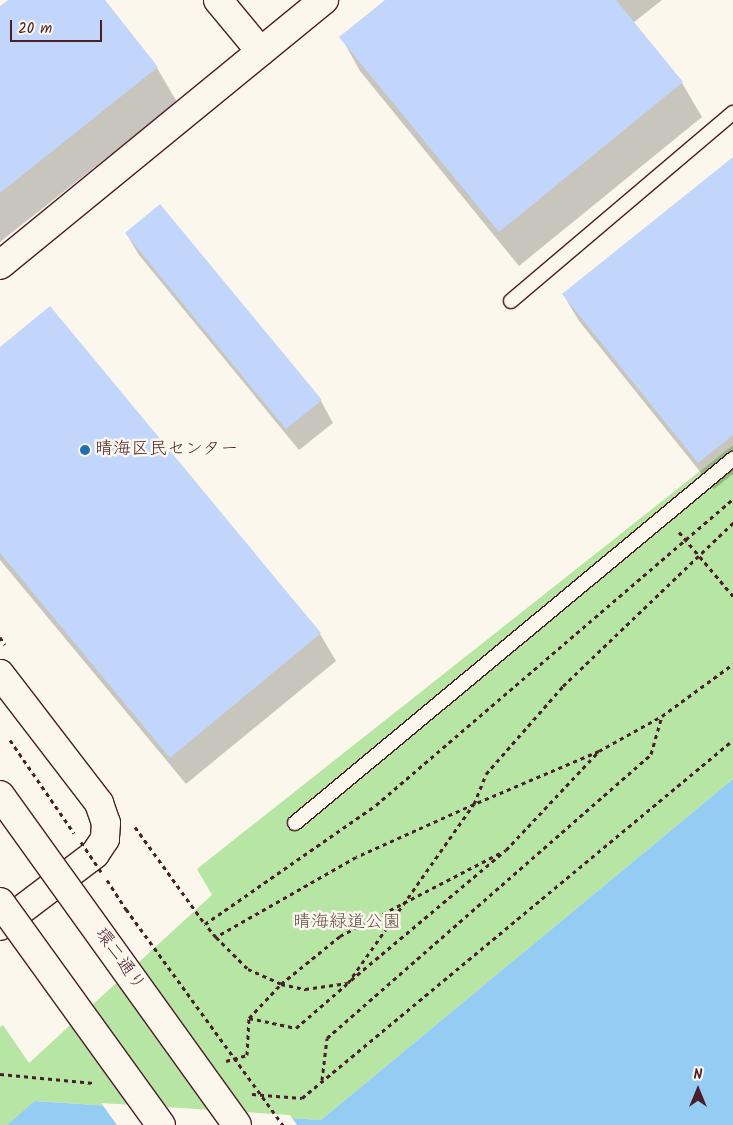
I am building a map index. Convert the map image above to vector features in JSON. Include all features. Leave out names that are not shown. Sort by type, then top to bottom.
[{"type":"main road","points":[[218,0],[261,52]]},
{"type":"main road","points":[[0,265],[324,0]]},
{"type":"main road","points":[[0,674],[99,803],[106,823],[105,839],[95,854],[0,926]]},
{"type":"main road","name":"環二通り","points":[[0,795],[238,1125]]},
{"type":"main road","points":[[0,902],[161,1125]]},
{"type":"lane","points":[[511,301],[733,113]]},
{"type":"lane","points":[[295,823],[733,459]]},
{"type":"path","points":[[733,499],[376,805],[205,924],[248,969],[281,984],[305,989],[348,983],[474,804],[486,774],[563,686],[733,523]]},
{"type":"path","points":[[660,519],[687,537],[733,596]]},
{"type":"path","points":[[216,937],[356,857],[599,751],[662,716],[733,664]]},
{"type":"path","points":[[322,1081],[327,1038],[651,754],[662,716]]},
{"type":"path","points":[[5,733],[282,1125]]},
{"type":"path","points":[[245,1094],[302,1098],[733,740]]},
{"type":"path","points":[[249,1018],[296,1028],[506,850],[599,751]]},
{"type":"path","points":[[281,984],[340,936],[407,898],[506,850]]},
{"type":"green space","name":"晴海緑道公園","points":[[733,445],[733,779],[321,1120],[36,1101],[7,1125],[0,1125],[0,1027],[3,1025],[29,1063],[212,895],[197,869]]},
{"type":"water","points":[[733,779],[733,1125],[7,1125],[35,1101],[321,1120]]},
{"type":"pier","points":[[101,1103],[290,1115],[297,1125],[117,1125]]},
{"type":"building","points":[[8,0],[105,0],[158,67],[0,193],[0,6]]},
{"type":"building","points":[[385,0],[616,0],[683,82],[499,232],[339,37]]},
{"type":"building","points":[[733,157],[733,435],[698,463],[562,294]]},
{"type":"building","points":[[160,204],[322,400],[286,429],[125,233]]},
{"type":"building","name":"晴海区民センター","points":[[50,306],[321,633],[170,758],[0,553],[0,347]]},
{"type":"place","name":"晴海区民センター","points":[[85,450]]}]
